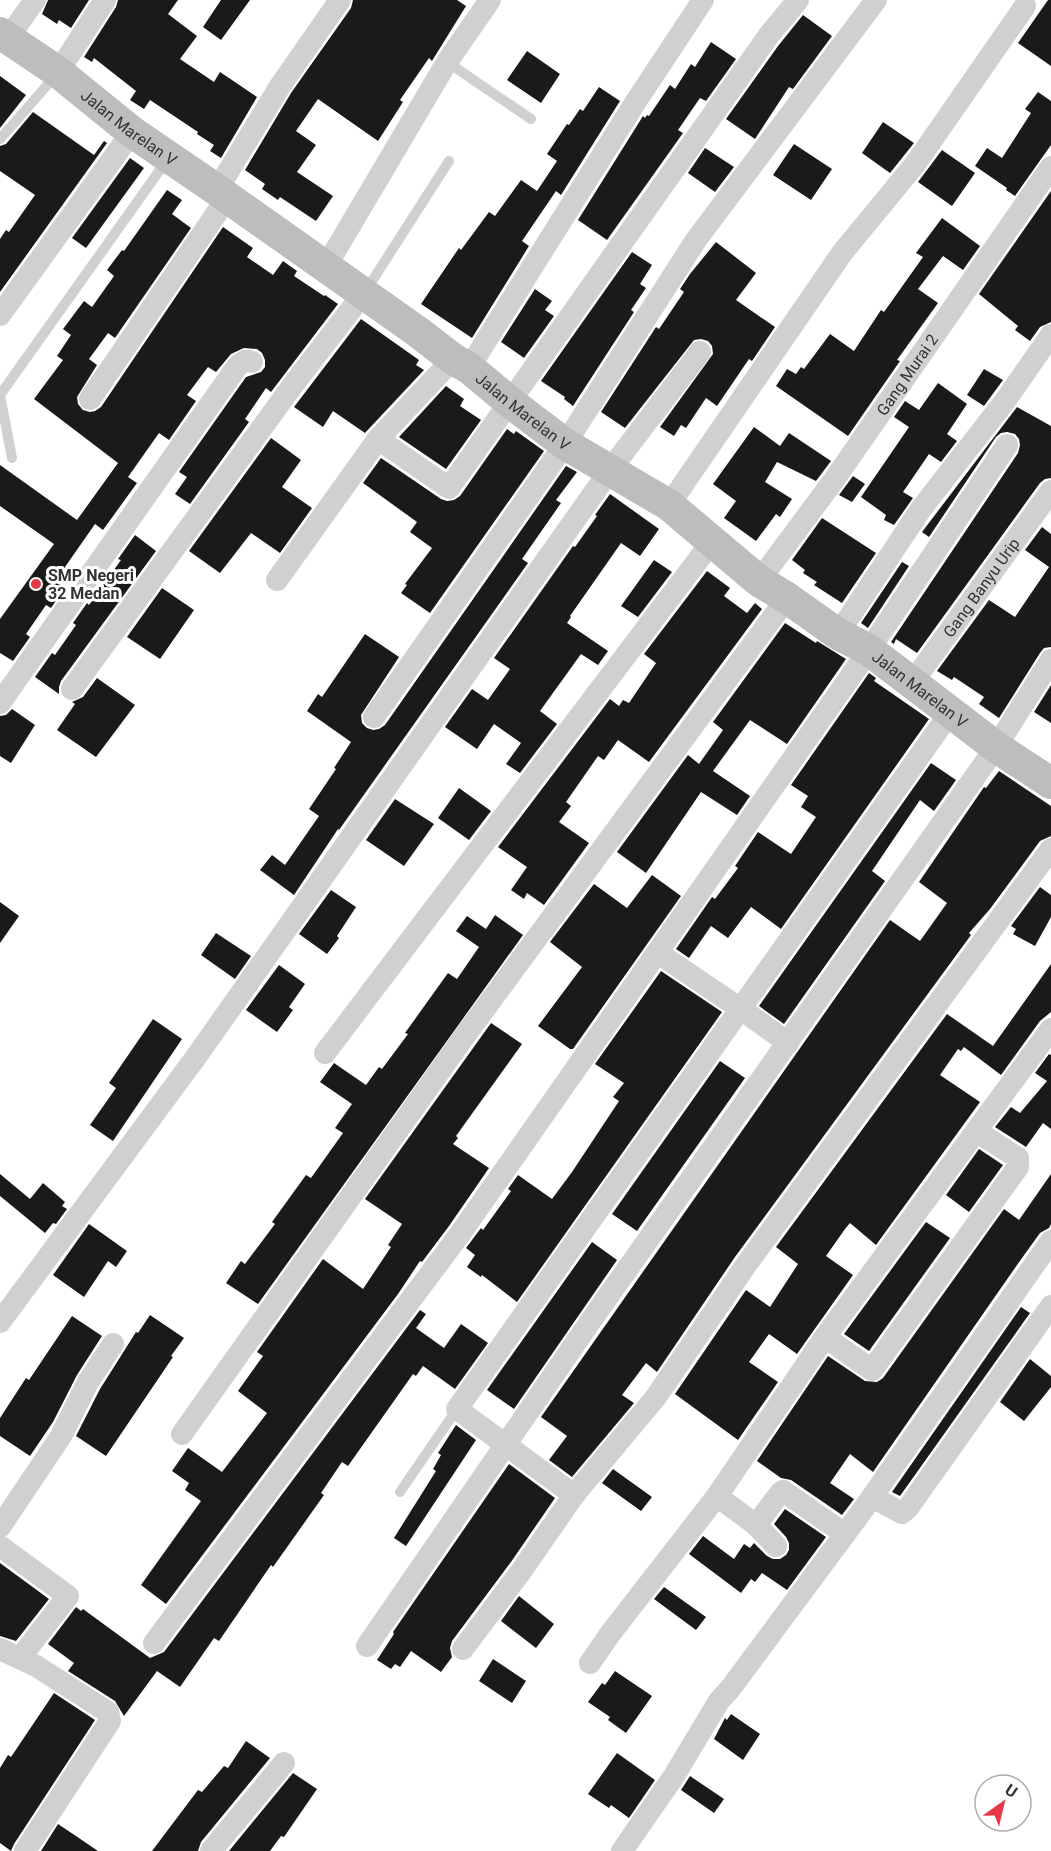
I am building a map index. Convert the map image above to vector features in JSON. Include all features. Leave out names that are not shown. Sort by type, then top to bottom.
[{"type":"street","points":[[4,35],[35,0]]},
{"type":"street","points":[[58,72],[105,0]]},
{"type":"street","points":[[90,399],[222,194],[280,86],[340,0]]},
{"type":"street","points":[[325,268],[447,62],[490,0]]},
{"type":"street","points":[[277,580],[378,439],[461,363],[703,0]]},
{"type":"street","points":[[378,439],[449,488],[770,35],[798,0]]},
{"type":"street","points":[[374,717],[565,444],[696,240],[876,0]]},
{"type":"street","points":[[669,505],[842,253],[915,163],[1025,6]]},
{"type":"street","name":"Jalan Marelan V","points":[[4,35],[58,72],[132,132],[461,363],[565,444],[669,505],[711,543],[759,581],[787,597],[838,634],[869,650],[996,747],[1051,783]]},
{"type":"street","points":[[0,315],[132,132]]},
{"type":"street","name":"Gang Murai 2","points":[[759,581],[840,470],[1051,167]]},
{"type":"street","points":[[72,689],[293,385],[363,294]]},
{"type":"street","points":[[838,634],[921,508],[1005,401],[1051,335]]},
{"type":"street","points":[[0,1322],[196,1057],[610,470],[700,352]]},
{"type":"street","points":[[0,703],[236,368],[242,362],[252,362]]},
{"type":"street","points":[[154,1643],[460,1234],[869,650],[1007,445]]},
{"type":"street","name":"Gang Banyu Urip","points":[[912,683],[1051,491]]},
{"type":"street","points":[[325,1053],[711,543]]},
{"type":"street","points":[[182,1434],[464,1037],[787,597]]},
{"type":"street","points":[[367,1646],[590,1322],[996,747],[1051,660]]},
{"type":"street","points":[[574,1495],[457,1410],[950,713]]},
{"type":"street","points":[[463,1649],[574,1495],[656,1397],[746,1264],[1051,849]]},
{"type":"street","points":[[658,952],[788,1043]]},
{"type":"street","points":[[590,1663],[717,1496],[825,1337],[1051,1029]]},
{"type":"street","points":[[825,1337],[872,1370],[1018,1167],[1018,1158],[976,1131]]},
{"type":"street","points":[[622,1851],[674,1776],[719,1701],[872,1497],[1051,1241]]},
{"type":"street","points":[[872,1497],[902,1513],[908,1508],[1051,1306]]},
{"type":"street","points":[[0,1527],[61,1436],[88,1382],[113,1344]]},
{"type":"street","points":[[756,1525],[783,1491],[845,1534]]},
{"type":"street","points":[[717,1496],[756,1525],[776,1546]]},
{"type":"street","points":[[0,1546],[68,1596],[10,1654],[36,1666],[108,1712],[111,1718],[25,1851]]},
{"type":"street","points":[[211,1851],[284,1762]]},
{"type":"lane","points":[[447,62],[531,119]]},
{"type":"lane","points":[[0,140],[58,72]]},
{"type":"lane","points":[[12,458],[0,395],[168,157]]},
{"type":"lane","points":[[363,294],[449,162]]},
{"type":"lane","points":[[400,1492],[457,1410]]},
{"type":"building","points":[[48,0],[89,0],[71,28],[59,20],[57,24],[42,14]]},
{"type":"building","points":[[118,0],[178,0],[168,14],[197,36],[180,59],[214,82],[220,72],[257,97],[221,158],[210,151],[214,145],[150,100],[144,109],[130,100],[136,91],[94,58],[92,62],[84,57],[116,7]]},
{"type":"building","points":[[221,0],[250,0],[221,40],[203,27]]},
{"type":"building","points":[[353,0],[457,0],[466,6],[432,61],[429,58],[400,100],[403,102],[378,141],[318,99],[296,131],[316,145],[297,172],[333,196],[316,221],[280,197],[278,200],[262,189],[265,184],[245,170],[291,93],[351,8]]},
{"type":"building","points":[[1048,0],[1051,0],[1051,66],[1018,43]]},
{"type":"building","points":[[803,15],[832,36],[793,89],[789,87],[755,139],[726,119]]},
{"type":"building","points":[[711,42],[736,59],[706,101],[700,98],[678,130],[683,133],[607,240],[578,220],[643,116],[645,118],[649,116],[670,85],[675,89],[691,64],[695,67]]},
{"type":"building","points":[[527,51],[560,74],[541,103],[507,80]]},
{"type":"building","points":[[0,76],[26,95],[0,128]]},
{"type":"building","points":[[599,87],[620,101],[561,195],[556,191],[522,241],[529,246],[472,338],[421,304],[459,248],[461,250],[489,212],[495,216],[521,180],[537,191],[557,161],[547,154],[567,124],[569,125],[580,109],[583,111]]},
{"type":"building","points":[[1038,92],[1051,101],[1051,145],[1015,196],[975,166],[987,148],[1002,158],[1031,113],[1025,109]]},
{"type":"building","points":[[33,112],[94,155],[104,141],[107,143],[0,292],[0,239],[6,230],[9,232],[35,195],[0,171],[0,146],[6,144]]},
{"type":"building","points":[[883,122],[914,143],[890,173],[862,153]]},
{"type":"building","points":[[794,144],[832,169],[811,200],[773,175]]},
{"type":"building","points":[[705,148],[734,167],[715,192],[688,173]]},
{"type":"building","points":[[942,150],[975,173],[952,206],[918,182]]},
{"type":"building","points":[[130,158],[144,168],[86,248],[72,238]]},
{"type":"building","points":[[167,190],[182,200],[172,214],[191,228],[115,338],[108,333],[89,359],[97,365],[77,397],[78,404],[83,410],[90,412],[101,407],[223,227],[253,248],[247,257],[273,275],[283,261],[297,271],[294,276],[338,304],[271,392],[266,388],[245,419],[249,422],[190,504],[175,494],[187,477],[179,472],[246,377],[261,372],[265,367],[265,360],[257,349],[244,348],[231,354],[216,372],[208,367],[187,395],[196,401],[169,440],[159,433],[128,477],[137,483],[103,530],[95,524],[65,567],[71,571],[61,585],[65,588],[51,608],[46,605],[26,634],[30,637],[13,661],[0,653],[0,619],[54,544],[0,506],[0,465],[77,520],[118,463],[34,399],[63,360],[57,356],[71,335],[63,329],[84,301],[92,307],[114,276],[107,270],[122,250],[124,251]]},
{"type":"building","points":[[1051,191],[1051,322],[1040,327],[1030,341],[1015,330],[1018,326],[979,294]]},
{"type":"building","points":[[942,218],[980,246],[963,270],[943,256],[918,289],[938,303],[897,360],[900,361],[848,436],[776,386],[787,369],[796,374],[801,367],[804,369],[830,334],[854,351],[881,310],[884,312],[923,257],[916,253]]},
{"type":"building","points":[[716,242],[756,273],[736,300],[775,327],[752,361],[749,359],[717,406],[706,398],[686,428],[681,425],[674,436],[660,427],[713,354],[712,346],[708,341],[694,340],[625,428],[601,412],[656,327],[659,329],[684,292],[680,289],[690,274]]},
{"type":"building","points":[[632,252],[652,265],[640,284],[646,288],[631,310],[634,312],[573,406],[564,399],[565,397],[541,381]]},
{"type":"building","points":[[535,289],[552,301],[545,310],[554,316],[524,358],[501,342]]},
{"type":"building","points":[[361,319],[419,360],[416,365],[424,370],[365,433],[333,411],[323,427],[294,407]]},
{"type":"building","points":[[984,369],[1003,380],[984,406],[967,395]]},
{"type":"building","points":[[938,383],[967,404],[947,434],[957,441],[941,462],[929,454],[903,492],[913,498],[894,525],[884,520],[886,515],[861,497],[909,427],[894,417],[905,401],[919,410]]},
{"type":"building","points":[[446,386],[464,399],[460,406],[481,420],[446,469],[399,437]]},
{"type":"building","points":[[1017,407],[1051,426],[1051,478],[1040,483],[917,653],[896,639],[894,644],[891,642],[1018,453],[1020,445],[1015,434],[1007,432],[996,437],[929,537],[922,532]]},
{"type":"building","points":[[754,427],[780,446],[789,433],[831,461],[816,481],[777,462],[765,482],[792,499],[780,517],[776,514],[756,541],[724,518],[736,501],[713,484]]},
{"type":"building","points":[[507,429],[514,434],[516,431],[544,451],[430,613],[401,593],[407,585],[405,584],[432,548],[410,532],[417,522],[363,483],[381,458],[441,499],[454,500],[460,496]]},
{"type":"building","points":[[271,438],[301,460],[282,487],[312,508],[280,553],[251,533],[220,573],[189,551]]},
{"type":"building","points":[[566,466],[577,472],[556,500],[561,503],[522,559],[528,563],[338,829],[294,895],[260,870],[272,855],[285,865],[319,816],[309,809],[351,742],[307,711],[318,694],[322,697],[365,634],[399,657],[361,715],[362,723],[367,728],[379,729],[385,725]]},
{"type":"building","points":[[853,476],[865,484],[852,502],[839,495]]},
{"type":"building","points":[[610,494],[659,529],[640,556],[621,543],[570,616],[567,623],[608,651],[598,665],[581,654],[540,711],[557,724],[520,773],[506,764],[521,743],[494,724],[477,749],[445,727],[472,689],[488,700],[510,669],[494,658],[573,546],[575,547],[597,516],[595,515]]},
{"type":"building","points":[[822,518],[876,553],[842,603],[814,585],[817,582],[803,573],[805,570],[792,560]]},
{"type":"building","points":[[1042,527],[1051,534],[1051,647],[1044,648],[1040,653],[999,718],[979,704],[984,697],[954,677],[952,680],[937,671],[989,600],[1015,617],[1049,567],[1025,550]]},
{"type":"building","points":[[135,535],[156,551],[61,681],[59,694],[35,677],[52,653],[55,655],[76,625],[73,623],[87,603],[89,605],[121,560],[118,559]]},
{"type":"building","points":[[654,560],[672,572],[638,617],[621,606]]},
{"type":"building","points":[[902,562],[909,566],[868,628],[861,623]]},
{"type":"building","points":[[707,571],[730,588],[724,596],[747,613],[755,603],[762,609],[649,762],[618,740],[604,760],[598,756],[566,802],[571,806],[559,822],[589,843],[544,905],[527,893],[524,899],[511,890],[527,867],[498,847],[610,699],[619,706],[623,700],[629,703],[656,663],[644,654]]},
{"type":"building","points":[[162,588],[194,610],[160,659],[127,637]]},
{"type":"building","points":[[785,623],[846,659],[787,744],[750,720],[713,771],[750,796],[737,815],[701,792],[646,873],[617,852],[688,755],[699,764],[723,730],[713,722]]},
{"type":"building","points":[[869,673],[876,678],[874,681],[929,719],[781,929],[751,907],[728,938],[711,926],[689,958],[676,949],[712,897],[715,899],[738,868],[735,866],[758,832],[791,854],[816,817],[801,807],[808,796],[791,785]]},
{"type":"building","points":[[97,678],[135,705],[96,757],[57,730],[75,704],[72,702],[83,697]]},
{"type":"building","points":[[1051,685],[1051,723],[1034,712]]},
{"type":"building","points":[[12,709],[35,725],[11,763],[0,756],[0,716],[6,715]]},
{"type":"building","points":[[931,763],[956,780],[934,811],[920,800],[872,871],[885,881],[784,1024],[759,1006]]},
{"type":"building","points":[[999,771],[1051,806],[1051,836],[1040,841],[990,909],[969,933],[971,935],[735,1257],[657,1372],[646,1363],[622,1395],[634,1403],[572,1477],[549,1460],[567,1436],[541,1417],[890,920],[920,941],[947,903],[919,882],[984,787],[986,788]]},
{"type":"building","points":[[459,788],[491,811],[469,840],[438,818]]},
{"type":"building","points":[[395,799],[434,824],[404,866],[366,840]]},
{"type":"building","points":[[652,875],[681,896],[573,1049],[570,1049],[538,1026],[582,967],[550,942],[594,884],[627,908]]},
{"type":"building","points":[[1040,887],[1051,895],[1051,917],[1035,946],[1013,934],[1016,929],[1011,926]]},
{"type":"building","points":[[331,890],[356,907],[337,936],[339,938],[327,954],[299,934]]},
{"type":"building","points":[[0,902],[19,916],[0,943]]},
{"type":"building","points":[[495,915],[523,935],[258,1304],[226,1283],[241,1261],[245,1264],[275,1224],[272,1222],[306,1175],[311,1178],[343,1133],[335,1128],[352,1104],[320,1082],[334,1063],[366,1085],[379,1067],[382,1069],[408,1034],[405,1033],[448,973],[457,979],[479,947],[456,931],[467,916],[486,929]]},
{"type":"building","points":[[216,933],[251,956],[235,979],[201,955]]},
{"type":"building","points":[[1051,964],[1051,1012],[1040,1021],[1001,1075],[964,1047],[961,1051],[958,1049],[940,1075],[980,1102],[876,1245],[850,1223],[845,1229],[826,1256],[853,1275],[797,1354],[769,1334],[749,1362],[778,1382],[738,1440],[675,1394],[746,1290],[770,1307],[798,1264],[776,1247],[947,1014],[993,1046]]},
{"type":"building","points":[[279,965],[305,984],[289,1007],[293,1010],[277,1032],[246,1010]]},
{"type":"building","points":[[661,971],[722,1012],[517,1302],[482,1275],[481,1277],[467,1267],[475,1255],[466,1248],[481,1228],[483,1230],[511,1191],[508,1189],[518,1175],[552,1199],[572,1172],[619,1101],[613,1097],[624,1083],[595,1064]]},
{"type":"building","points":[[153,1019],[182,1039],[113,1141],[90,1125],[116,1088],[109,1083]]},
{"type":"building","points":[[491,1023],[522,1044],[456,1136],[458,1138],[453,1144],[489,1168],[449,1226],[422,1262],[420,1261],[398,1294],[166,1604],[141,1585],[201,1501],[185,1490],[189,1483],[172,1471],[188,1448],[222,1472],[267,1413],[238,1391],[263,1356],[257,1352],[323,1259],[363,1289],[391,1247],[388,1245],[402,1224],[365,1199]]},
{"type":"building","points":[[1049,1054],[1051,1055],[1051,1129],[1043,1123],[1026,1147],[995,1127],[1011,1107],[1020,1113],[1047,1081],[1035,1073]]},
{"type":"building","points":[[720,1061],[745,1078],[637,1231],[612,1214]]},
{"type":"building","points":[[979,1149],[1003,1165],[969,1212],[946,1195]]},
{"type":"building","points":[[0,1174],[30,1199],[43,1183],[65,1202],[62,1206],[67,1209],[56,1224],[53,1223],[45,1233],[0,1196]]},
{"type":"building","points":[[1051,1174],[1051,1224],[1049,1228],[1040,1233],[873,1472],[850,1454],[830,1483],[854,1499],[842,1515],[791,1480],[781,1478],[757,1461],[828,1356],[865,1381],[877,1382],[883,1378],[1004,1209],[1019,1220]]},
{"type":"building","points":[[926,1222],[950,1238],[869,1351],[844,1334]]},
{"type":"building","points":[[89,1224],[127,1251],[116,1267],[108,1261],[84,1297],[53,1275]]},
{"type":"building","points":[[592,1242],[617,1260],[514,1409],[487,1390]]},
{"type":"building","points":[[1021,1307],[1030,1313],[900,1496],[892,1492]]},
{"type":"building","points":[[420,1310],[426,1314],[416,1328],[444,1348],[461,1324],[488,1343],[455,1389],[423,1366],[416,1376],[413,1374],[348,1466],[342,1462],[321,1493],[324,1495],[273,1567],[271,1565],[219,1641],[214,1638],[180,1687],[157,1671],[124,1716],[115,1701],[68,1671],[74,1663],[48,1644],[76,1607],[81,1611],[83,1609],[150,1658],[164,1652]]},
{"type":"building","points":[[150,1315],[184,1338],[106,1456],[76,1436],[100,1389],[136,1332],[138,1333]]},
{"type":"building","points":[[72,1316],[102,1336],[77,1375],[53,1422],[30,1456],[0,1436],[0,1418],[26,1378],[29,1380]]},
{"type":"building","points":[[1030,1359],[1051,1376],[1051,1387],[1024,1421],[1000,1402]]},
{"type":"building","points":[[456,1425],[476,1440],[406,1546],[394,1538],[436,1471],[433,1469],[441,1455],[438,1453]]},
{"type":"building","points":[[509,1464],[555,1498],[452,1641],[450,1648],[452,1657],[441,1672],[411,1651],[400,1667],[395,1664],[391,1669],[377,1660],[394,1634],[393,1632]]},
{"type":"building","points":[[613,1469],[652,1497],[641,1511],[602,1483]]},
{"type":"building","points":[[785,1509],[826,1537],[787,1590],[762,1573],[755,1582],[751,1579],[741,1593],[689,1554],[703,1536],[734,1559],[744,1544],[750,1548],[754,1543],[767,1556],[780,1559],[789,1550],[789,1543],[774,1524]]},
{"type":"building","points":[[0,1563],[49,1599],[16,1641],[0,1636]]},
{"type":"building","points":[[664,1587],[706,1617],[696,1630],[654,1599]]},
{"type":"building","points":[[519,1596],[554,1624],[536,1648],[501,1621]]},
{"type":"building","points":[[493,1659],[526,1681],[512,1703],[479,1681]]},
{"type":"building","points":[[615,1671],[652,1696],[626,1733],[608,1720],[610,1717],[588,1702],[602,1683],[605,1685]]},
{"type":"building","points":[[54,1693],[95,1720],[11,1851],[0,1843],[0,1768],[8,1755],[11,1757]]},
{"type":"building","points":[[731,1714],[760,1734],[743,1760],[714,1739],[725,1718],[727,1720]]},
{"type":"building","points":[[246,1741],[270,1758],[201,1842],[198,1851],[152,1851],[198,1790],[202,1792],[224,1766],[228,1768]]},
{"type":"building","points":[[617,1753],[655,1780],[629,1818],[611,1805],[609,1808],[588,1794]]},
{"type":"building","points":[[293,1773],[317,1789],[284,1837],[281,1836],[270,1851],[229,1851]]},
{"type":"building","points":[[690,1776],[724,1799],[714,1813],[681,1790]]},
{"type":"building","points":[[58,1824],[73,1834],[98,1851],[41,1851]]},
{"type":"place","name":"SMP Negeri 32 Medan","points":[[36,584]]}]
